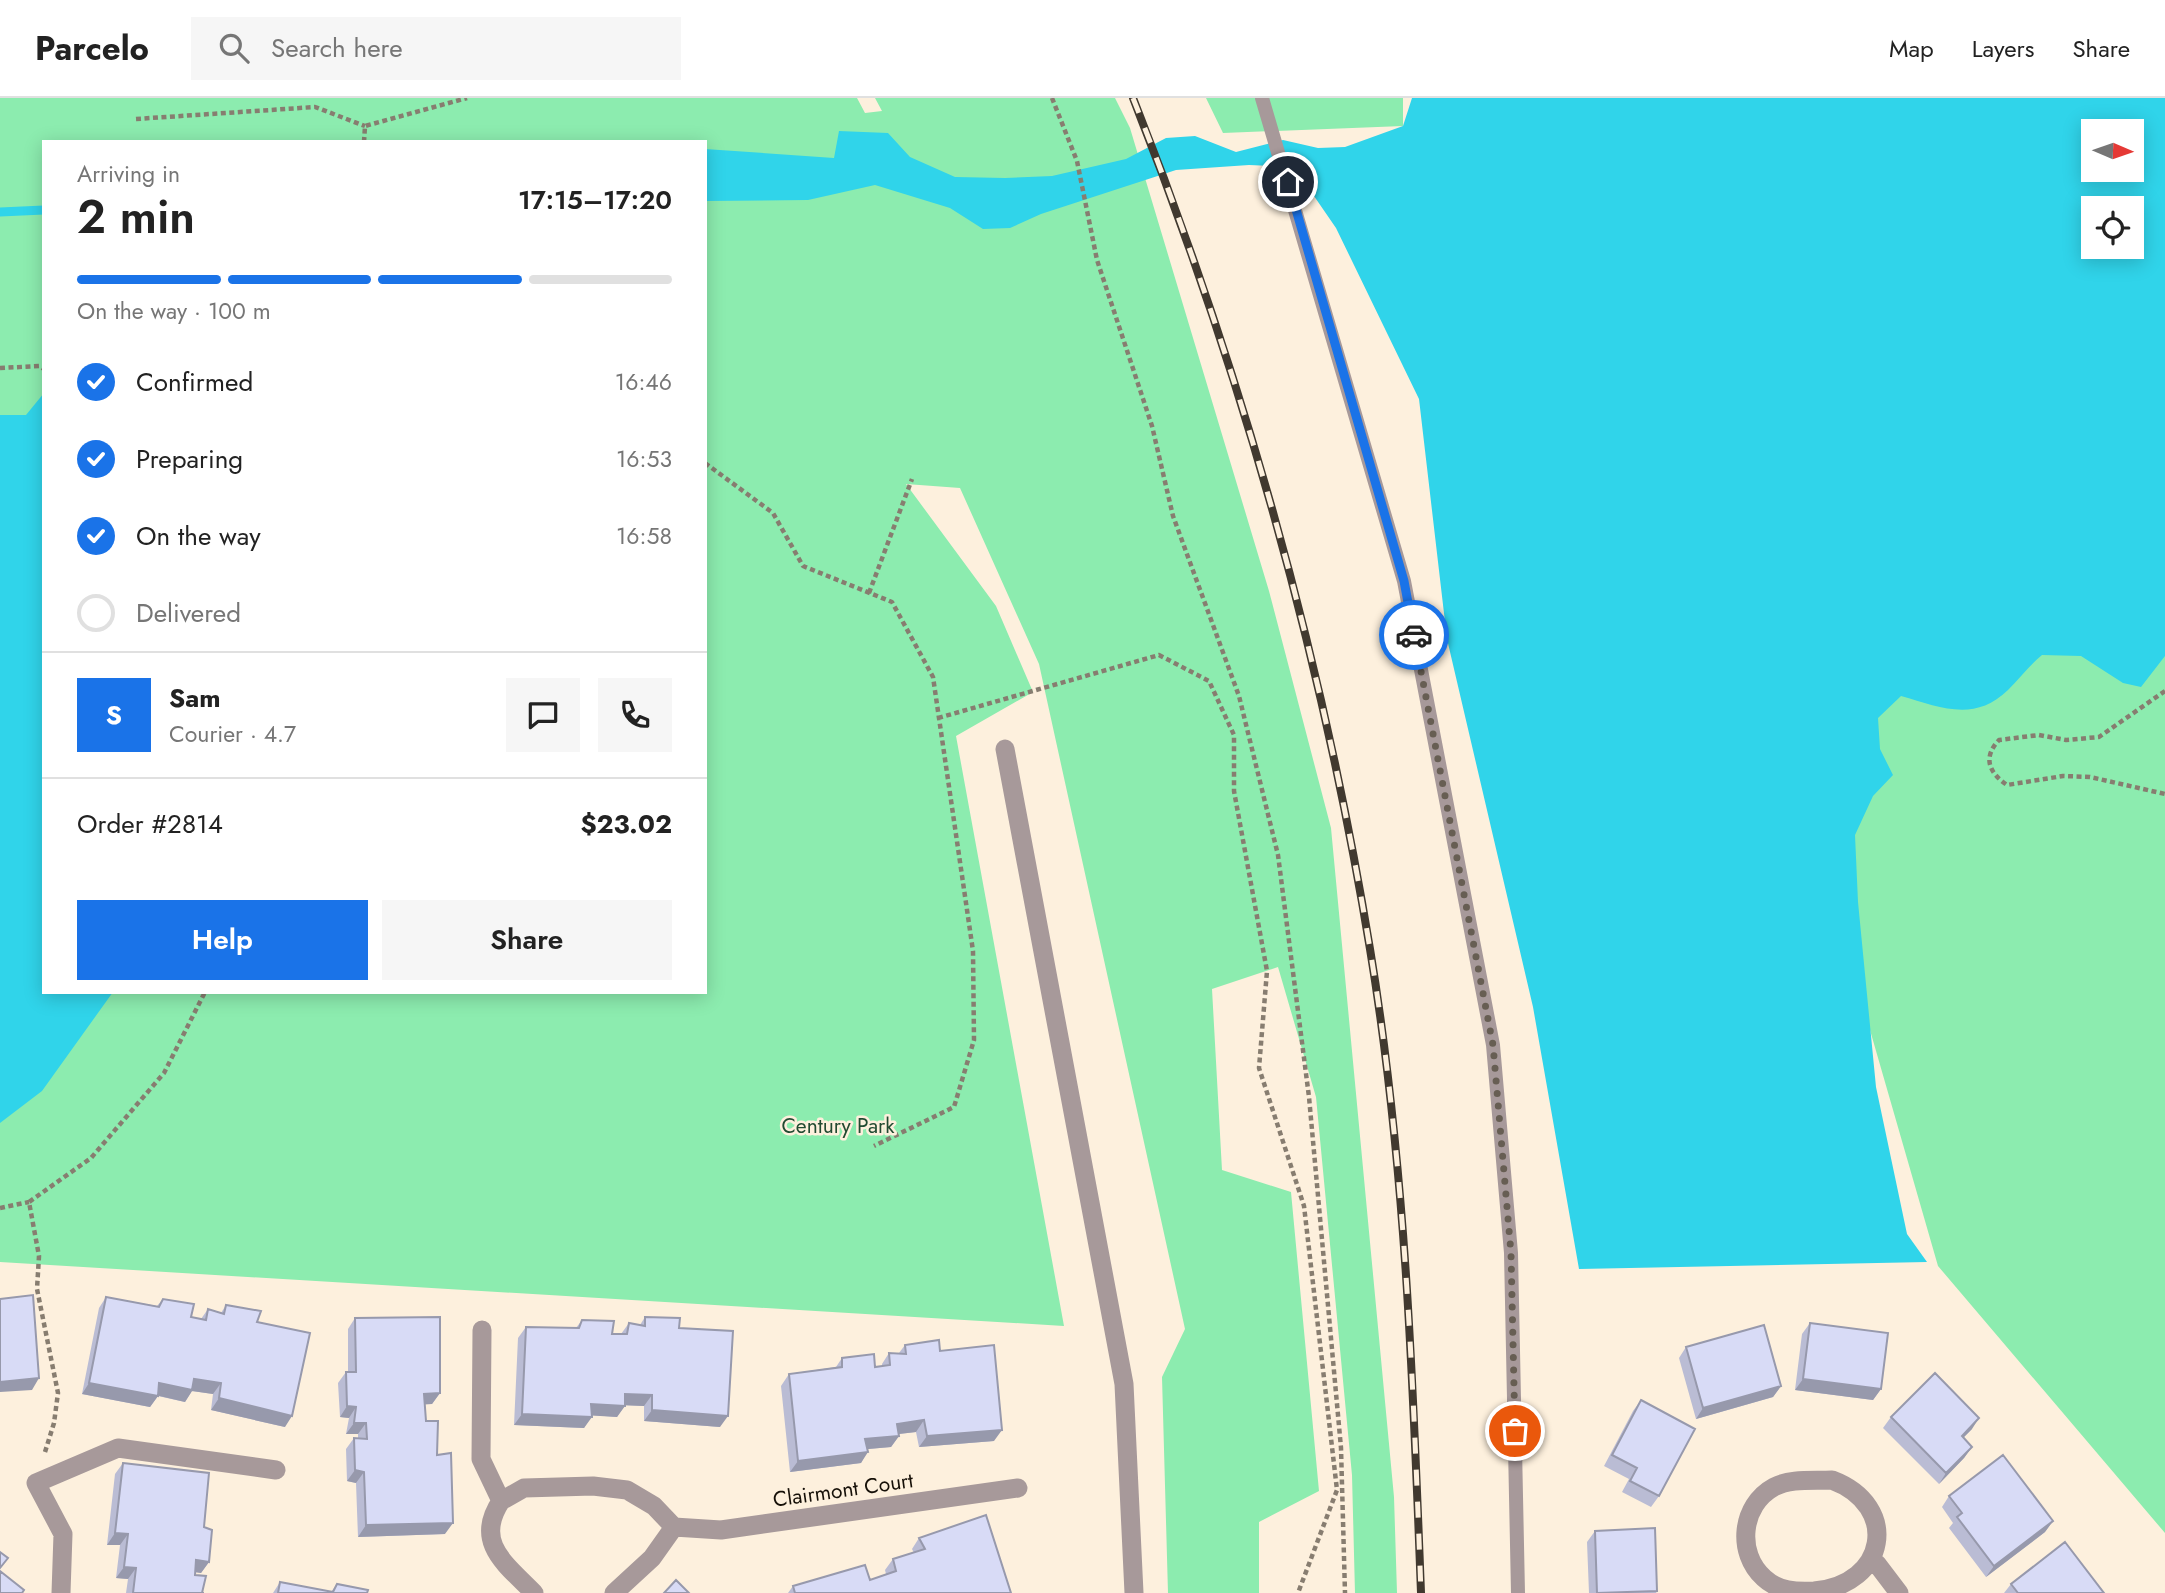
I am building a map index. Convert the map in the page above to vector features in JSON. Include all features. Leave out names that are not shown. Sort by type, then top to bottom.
[{"type":"street","points":[[1005,749],[1124,1384],[1134,1593]]},
{"type":"street","points":[[482,1330],[481,1459],[501,1501]]},
{"type":"street","points":[[61,1593],[63,1534],[36,1483],[118,1448],[275,1470]]},
{"type":"street","points":[[1832,1480],[1849,1487],[1863,1499],[1873,1515],[1877,1533],[1870,1561],[1852,1581],[1836,1589],[1797,1592],[1779,1588],[1758,1571],[1746,1548],[1745,1530],[1751,1513],[1768,1492],[1793,1481],[1832,1480]]},
{"type":"street","points":[[534,1593],[495,1551],[490,1532],[494,1511],[501,1501],[524,1488],[593,1486],[627,1490],[654,1506],[674,1527],[652,1558],[614,1593]]},
{"type":"street","name":"Clairmont Court","points":[[674,1527],[721,1530],[1018,1488]]},
{"type":"street","points":[[1870,1561],[1877,1564],[1899,1593]]},
{"type":"lane","points":[[1264,104],[1404,581],[1493,1045],[1511,1253],[1518,1593]]},
{"type":"path","points":[[136,119],[315,107],[365,126],[467,98]]},
{"type":"path","points":[[1052,98],[1077,161],[1091,219],[1097,260],[1152,426],[1173,516],[1239,696],[1278,855],[1309,1097],[1340,1435],[1345,1593]]},
{"type":"path","points":[[365,126],[365,140]]},
{"type":"path","points":[[0,368],[42,368]]},
{"type":"path","points":[[707,464],[773,513],[803,566],[892,602],[933,677],[973,951],[974,1040],[954,1107],[874,1146]]},
{"type":"path","points":[[869,593],[912,479]]},
{"type":"path","points":[[938,719],[1159,655],[1209,681],[1234,735],[1234,791],[1267,971],[1259,1068],[1304,1206],[1338,1490],[1298,1593]]},
{"type":"path","points":[[2165,691],[2099,737],[2066,740],[2030,735],[1999,740],[1990,749],[1988,762],[1994,776],[2007,785],[2063,776],[2090,777],[2165,794]]},
{"type":"path","points":[[0,1208],[29,1202],[91,1158],[164,1073],[204,994]]},
{"type":"path","points":[[29,1202],[39,1256],[37,1289],[58,1393],[54,1423],[36,1483]]},
{"type":"green space","name":"Century Park","points":[[0,98],[857,98],[865,113],[882,111],[875,98],[1115,98],[1130,128],[1269,591],[1331,828],[1394,1497],[1397,1593],[1355,1593],[1352,1475],[1316,1097],[1278,967],[1212,989],[1222,1170],[1291,1192],[1319,1491],[1259,1522],[1259,1593],[1168,1593],[1162,1377],[1185,1329],[1039,664],[960,488],[906,484],[996,606],[1033,692],[956,736],[1064,1326],[0,1262]]},
{"type":"green space","points":[[1206,98],[1403,98],[1403,126],[1223,133]]},
{"type":"green space","points":[[2165,613],[2165,1533],[1938,1266],[1855,978],[1850,698],[2018,648]]},
{"type":"water","points":[[1412,98],[2165,98],[2165,656],[2141,687],[2123,683],[2081,656],[2042,655],[2008,690],[1982,706],[1956,710],[1901,696],[1878,718],[1880,749],[1893,775],[1873,796],[1855,835],[1858,902],[1876,1087],[1907,1234],[1927,1262],[1579,1269],[1533,1007],[1447,639],[1419,399],[1336,228],[1294,167],[1249,165],[1176,170],[1041,214],[1010,228],[983,229],[950,208],[875,185],[808,200],[707,201],[707,149],[834,158],[839,131],[888,133],[910,157],[955,177],[1052,176],[1126,159],[1166,138],[1195,136],[1236,152],[1283,140],[1318,148],[1345,147],[1403,126]]},
{"type":"water","points":[[42,395],[42,994],[112,994],[42,1091],[0,1123],[0,415],[26,415]]},
{"type":"building","points":[[33,1295],[39,1378],[0,1382],[0,1299]]},
{"type":"building","points":[[106,1297],[159,1307],[163,1299],[194,1304],[191,1317],[206,1320],[208,1309],[224,1314],[226,1305],[261,1311],[257,1322],[310,1333],[292,1416],[219,1398],[221,1383],[194,1379],[192,1390],[159,1383],[158,1396],[89,1383]]},
{"type":"building","points":[[440,1317],[440,1393],[424,1394],[426,1421],[438,1421],[437,1455],[451,1453],[453,1523],[366,1525],[364,1472],[355,1470],[354,1438],[367,1439],[366,1423],[354,1423],[356,1407],[347,1406],[346,1372],[356,1372],[355,1318]]},
{"type":"building","points":[[645,1317],[680,1318],[679,1328],[733,1331],[728,1416],[652,1410],[652,1395],[625,1394],[625,1406],[591,1404],[592,1417],[522,1414],[526,1327],[579,1328],[582,1320],[614,1321],[612,1334],[627,1334],[629,1323],[645,1326]]},
{"type":"building","points":[[1810,1323],[1888,1333],[1881,1389],[1803,1379]]},
{"type":"building","points":[[1764,1325],[1781,1386],[1703,1408],[1686,1347]]},
{"type":"building","points":[[939,1340],[940,1351],[994,1345],[1002,1430],[927,1436],[924,1420],[897,1424],[899,1436],[865,1439],[868,1452],[798,1461],[789,1374],[842,1367],[842,1358],[874,1354],[875,1367],[890,1365],[889,1353],[906,1354],[905,1345]]},
{"type":"building","points":[[1935,1373],[1979,1418],[1962,1436],[1972,1447],[1946,1473],[1891,1417]]},
{"type":"building","points":[[1641,1400],[1695,1429],[1659,1496],[1630,1481],[1637,1468],[1612,1455]]},
{"type":"building","points":[[2003,1455],[2053,1521],[1994,1566],[1957,1517],[1962,1513],[1949,1496]]},
{"type":"building","points":[[123,1463],[209,1473],[204,1527],[212,1530],[209,1562],[196,1560],[195,1575],[206,1576],[202,1593],[133,1593],[136,1568],[124,1567],[128,1534],[115,1533]]},
{"type":"building","points":[[986,1515],[1011,1593],[795,1593],[793,1586],[865,1565],[870,1580],[896,1571],[893,1559],[925,1549],[919,1538]]},
{"type":"building","points":[[1655,1528],[1657,1591],[1597,1593],[1595,1531]]},
{"type":"building","points":[[2065,1542],[2104,1593],[2018,1593],[2011,1584]]},
{"type":"building","points":[[0,1552],[8,1558],[0,1568]]},
{"type":"building","points":[[0,1571],[24,1590],[22,1593],[0,1593]]},
{"type":"building","points":[[676,1580],[689,1593],[664,1593]]},
{"type":"building","points":[[280,1582],[333,1592],[337,1584],[368,1590],[367,1593],[278,1593]]},
{"type":"waterway","points":[[0,212],[42,210]]},
{"type":"railway","points":[[1133,98],[1173,202],[1243,411],[1303,624],[1351,840],[1370,949],[1392,1109],[1411,1351],[1421,1593]]},
{"type":"way so far","points":[[1414,635],[1493,1045],[1511,1253],[1515,1431]]},
{"type":"route","points":[[1288,182],[1404,581],[1414,635]]}]
